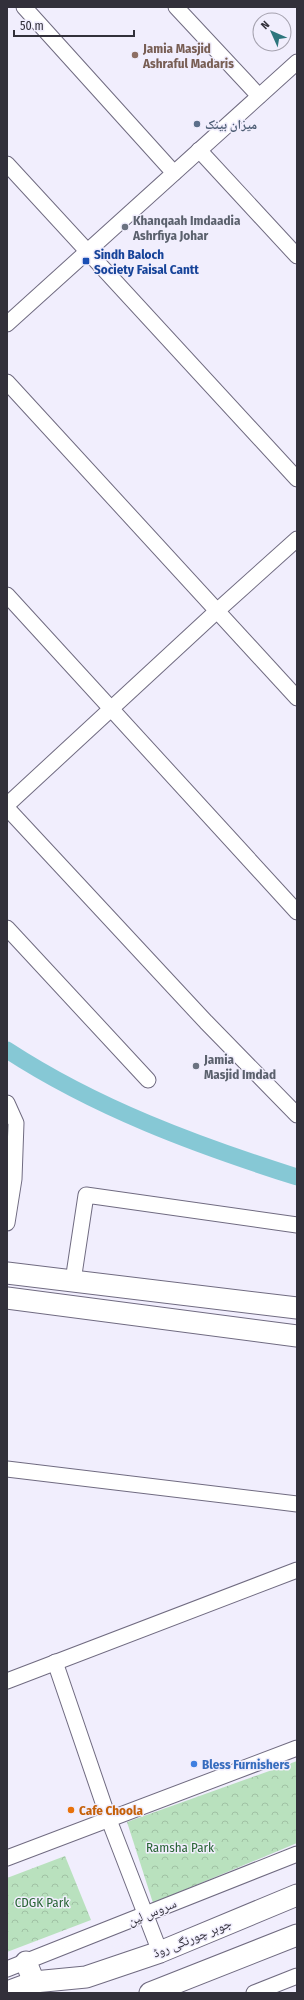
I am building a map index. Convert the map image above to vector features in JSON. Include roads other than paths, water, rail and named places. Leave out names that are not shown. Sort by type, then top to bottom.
[{"type":"street","points":[[24,7],[174,173]]},
{"type":"street","points":[[176,7],[259,96]]},
{"type":"street","points":[[7,324],[297,62]]},
{"type":"street","points":[[199,150],[297,256]]},
{"type":"street","points":[[7,164],[297,479]]},
{"type":"street","points":[[7,382],[218,610],[297,698]]},
{"type":"street","points":[[297,539],[111,708],[7,806],[206,1022],[297,1115]]},
{"type":"street","points":[[7,595],[297,912]]},
{"type":"street","points":[[7,928],[148,1080]]},
{"type":"street","points":[[7,1103],[12,1123],[14,1179],[7,1223]]},
{"type":"street","points":[[73,1281],[86,1195],[297,1225]]},
{"type":"street","points":[[7,1273],[297,1308]]},
{"type":"street","points":[[7,1298],[297,1336]]},
{"type":"street","points":[[7,1469],[297,1504]]},
{"type":"street","points":[[7,1680],[297,1570]]},
{"type":"street","points":[[55,1662],[109,1820],[160,1952]]},
{"type":"street","points":[[7,1858],[297,1748]]},
{"type":"street","name":"سروس لین","points":[[16,1965],[146,1915],[297,1854]]},
{"type":"street","name":"جوہر چورنگی روڈ","points":[[55,1993],[86,1977],[160,1952],[297,1895]]},
{"type":"street","points":[[150,1993],[297,1935]]},
{"type":"street","points":[[16,1965],[34,1982]]},
{"type":"street","points":[[254,1993],[297,1976]]},
{"type":"street","name":"جوہر چورنگی روڈ","points":[[7,1992],[34,1982],[86,1977]]},
{"type":"waterway","points":[[7,1050],[41,1071],[111,1107],[184,1138],[297,1177]]},
{"type":"place","name":"Jamia Masjid Ashraful Madaris","points":[[135,55]]},
{"type":"place","name":"میزان بینک","points":[[197,124]]},
{"type":"place","name":"Khanqaah Imdaadia Ashrfiya Johar","points":[[125,227]]},
{"type":"place","name":"Sindh Baloch Society Faisal Cantt","points":[[86,261]]},
{"type":"place","name":"Jamia Masjid Imdad","points":[[196,1066]]},
{"type":"place","name":"Bless Furnishers","points":[[194,1764]]},
{"type":"place","name":"Cafe Choola","points":[[71,1810]]},
{"type":"park label","name":"Ramsha Park","points":[[180,1847]]},
{"type":"park label","name":"CDGK Park","points":[[42,1902]]}]
